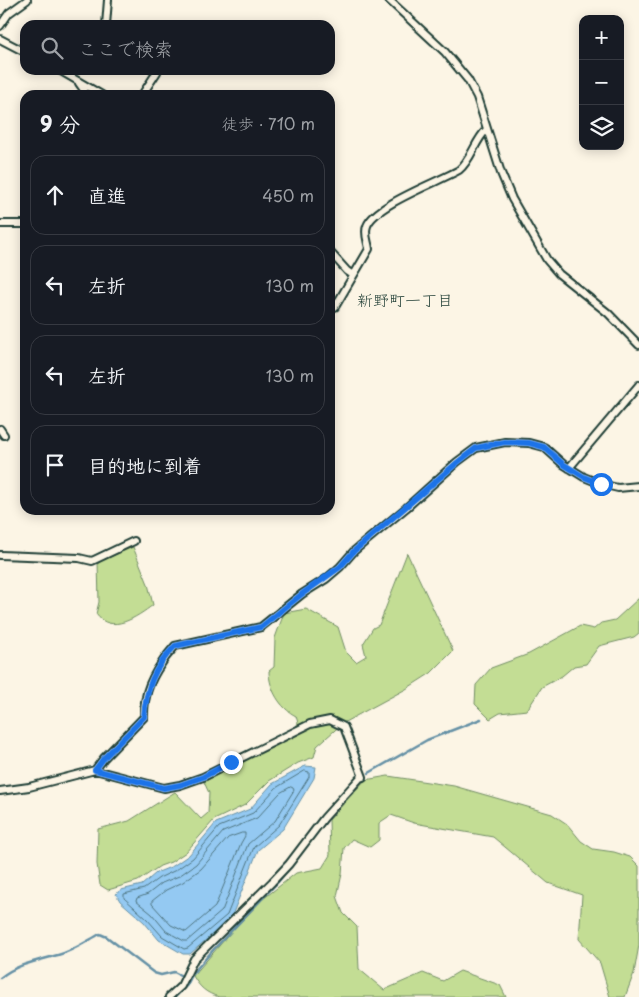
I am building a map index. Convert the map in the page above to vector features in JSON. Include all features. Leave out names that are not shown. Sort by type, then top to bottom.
[{"type":"street","points":[[0,26],[9,13],[27,0]]},
{"type":"street","points":[[106,20],[108,0]]},
{"type":"street","points":[[389,0],[445,52],[462,71],[477,98],[512,199],[547,260],[559,274],[608,313],[639,344]]},
{"type":"street","points":[[0,39],[20,49]]},
{"type":"street","points":[[68,75],[94,90]]},
{"type":"street","points":[[145,90],[155,75]]},
{"type":"street","points":[[77,80],[84,90]]},
{"type":"street","points":[[335,307],[369,249],[365,233],[368,223],[373,217],[394,202],[459,170],[466,164],[479,138],[487,129]]},
{"type":"street","points":[[0,224],[20,224]]},
{"type":"street","points":[[335,258],[353,275]]},
{"type":"street","points":[[569,468],[639,385]]},
{"type":"street","points":[[95,770],[104,758],[144,717],[149,685],[168,653],[175,646],[261,627],[340,567],[354,551],[476,448],[505,442],[529,443],[544,447],[569,468],[601,484],[618,488],[639,486]]},
{"type":"street","points":[[0,554],[92,560],[134,542]]},
{"type":"street","points":[[0,791],[29,788],[95,770],[164,788],[203,777],[310,724],[330,720],[344,727],[363,777],[324,818],[272,882],[194,959],[181,986],[169,997]]},
{"type":"green space","points":[[133,547],[148,584],[153,605],[132,619],[116,624],[109,623],[102,620],[96,614],[99,602],[98,562]]},
{"type":"green space","points":[[407,553],[453,651],[431,673],[406,689],[343,723],[317,746],[314,757],[298,763],[269,781],[245,805],[214,820],[186,852],[171,862],[160,866],[138,881],[108,890],[100,885],[97,864],[98,829],[129,821],[175,792],[201,819],[208,813],[209,793],[204,782],[291,736],[298,723],[296,716],[290,713],[276,697],[269,671],[274,667],[275,638],[284,613],[306,609],[338,627],[346,652],[356,662],[366,656],[363,644],[373,628],[379,625]]},
{"type":"green space","points":[[639,598],[639,633],[634,637],[599,646],[586,664],[574,666],[562,676],[542,687],[527,710],[500,713],[490,719],[475,704],[476,685],[491,668],[529,654],[580,626],[594,629],[601,623],[615,620]]},
{"type":"green space","points":[[388,776],[454,786],[552,814],[567,824],[581,841],[593,849],[614,852],[630,857],[639,866],[639,945],[634,973],[625,997],[610,997],[600,963],[579,939],[582,895],[548,883],[493,837],[414,823],[391,815],[379,823],[379,840],[370,847],[352,839],[344,848],[342,874],[337,896],[343,913],[357,927],[359,969],[384,990],[423,973],[443,981],[460,971],[500,985],[506,997],[219,997],[210,994],[201,987],[193,976],[263,899],[296,873],[322,868],[330,855],[329,820],[365,780]]},
{"type":"water","points":[[305,766],[316,767],[314,778],[283,829],[258,850],[231,918],[190,954],[183,954],[159,940],[144,922],[120,901],[116,894],[121,890],[142,885],[156,873],[173,866],[189,855],[216,823],[250,809],[272,784]]},
{"type":"waterway","points":[[369,773],[427,740],[481,719]]},
{"type":"waterway","points":[[175,997],[187,985],[193,973],[214,949],[290,867]]},
{"type":"waterway","points":[[0,978],[20,966],[69,951],[100,934],[107,937],[154,973],[161,975],[174,972],[182,976]]},
{"type":"district","name":"新野町一丁目","points":[[405,299]]},
{"type":"route","points":[[231,762],[203,777],[164,788],[95,770],[104,758],[144,717],[149,685],[168,653],[175,646],[261,627],[302,594],[326,579],[354,551],[476,448],[505,442],[529,443],[544,447],[563,464],[584,477],[601,484]]}]
